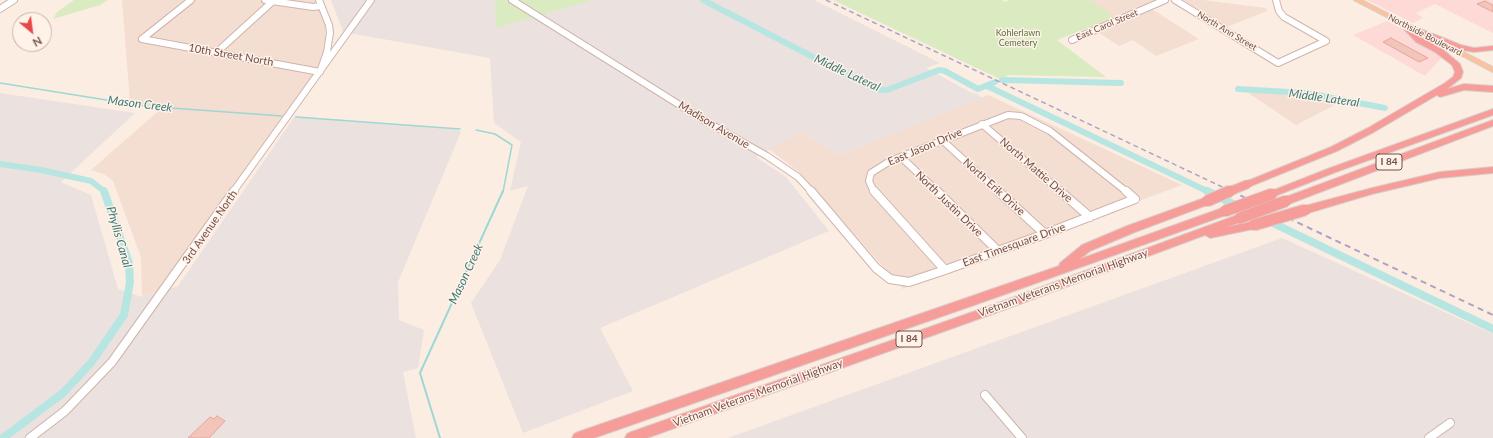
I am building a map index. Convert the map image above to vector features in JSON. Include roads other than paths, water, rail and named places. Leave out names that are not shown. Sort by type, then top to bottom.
[{"type":"highway","points":[[1403,23],[1459,47],[1474,50],[1493,48]]},
{"type":"highway","points":[[1058,271],[1086,248],[1334,149],[1371,130],[1448,85],[1457,78],[1459,72],[1456,64],[1438,50],[1419,40],[1403,23]]},
{"type":"highway","points":[[1420,101],[1464,87],[1493,89]]},
{"type":"highway","name":"Vietnam Veterans Memorial Highway","points":[[578,438],[1058,271],[1493,112]]},
{"type":"highway","name":"Vietnam Veterans Memorial Highway","points":[[631,438],[1005,305],[1493,123]]},
{"type":"highway","points":[[1186,238],[1254,225],[1372,191],[1440,175],[1493,170]]},
{"type":"main road","name":"Northside Boulevard","points":[[1357,0],[1493,70]]},
{"type":"street","points":[[0,9],[14,0]]},
{"type":"street","name":"10th Street North","points":[[191,0],[142,39],[320,72]]},
{"type":"street","points":[[265,0],[314,7],[320,3],[329,25],[330,33],[327,52],[320,72]]},
{"type":"street","name":"3rd Avenue North","points":[[30,438],[66,412],[112,362],[372,0]]},
{"type":"street","name":"Madison Avenue","points":[[512,0],[702,119],[767,156],[798,177],[876,268],[890,279]]},
{"type":"street","name":"East Carol Street","points":[[1072,40],[1165,0]]},
{"type":"street","name":"North Ann Street","points":[[1175,0],[1278,63],[1326,41],[1284,17],[1279,11],[1276,0]]},
{"type":"street","points":[[217,52],[273,1]]},
{"type":"street","name":"East Jason Drive","points":[[945,270],[874,192],[869,181],[871,172],[901,157],[982,124],[1008,115],[1021,116],[1030,120],[1050,130],[1135,199]]},
{"type":"street","name":"North Mattie Drive","points":[[982,124],[1090,217]]},
{"type":"street","name":"North Erik Drive","points":[[942,140],[1045,234]]},
{"type":"street","name":"North Justin Drive","points":[[901,157],[998,251]]},
{"type":"street","name":"East Timesquare Drive","points":[[890,279],[909,282],[1045,234],[1135,199]]},
{"type":"street","points":[[985,395],[1022,438]]},
{"type":"street","points":[[1429,438],[1450,423]]},
{"type":"waterway","name":"Middle Lateral","points":[[703,0],[877,90],[887,90],[939,70],[945,71],[978,89],[995,82]]},
{"type":"waterway","name":"Middle Lateral","points":[[1002,80],[1121,83]]},
{"type":"waterway","name":"Mason Creek","points":[[0,83],[144,106],[282,116]]},
{"type":"waterway","points":[[987,86],[1209,192]]},
{"type":"waterway","name":"Middle Lateral","points":[[1238,89],[1307,93],[1385,108]]},
{"type":"waterway","name":"Mason Creek","points":[[296,117],[460,129]]},
{"type":"waterway","name":"Mason Creek","points":[[476,130],[495,134],[512,145],[503,192]]},
{"type":"waterway","name":"Phyllis Canal","points":[[0,164],[41,170],[91,181],[104,191]]},
{"type":"waterway","name":"Phyllis Canal","points":[[3,438],[63,393],[91,363],[124,315],[130,282],[129,263],[104,191]]},
{"type":"waterway","name":"Mason Creek","points":[[440,438],[420,373],[503,191]]},
{"type":"waterway","points":[[1209,192],[1239,207]]},
{"type":"waterway","points":[[1252,213],[1493,329]]},
{"type":"railway","points":[[826,0],[1233,192]]},
{"type":"railway","points":[[1231,191],[1493,315]]},
{"type":"park label","name":"Kohlerlawn Cemetery","points":[[1018,38]]}]
